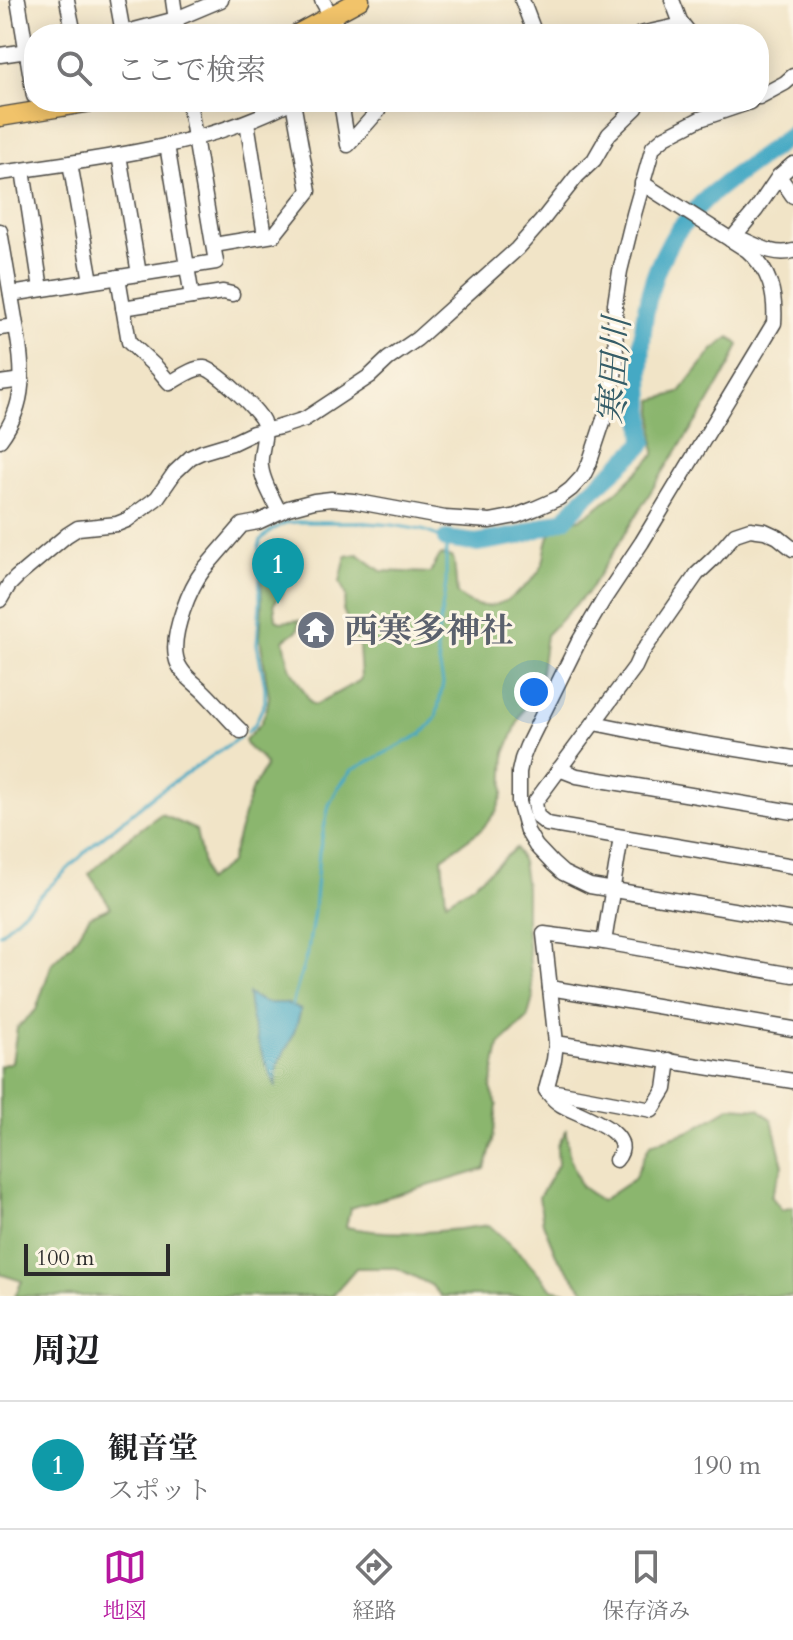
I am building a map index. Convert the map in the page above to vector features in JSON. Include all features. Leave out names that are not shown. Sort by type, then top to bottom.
[{"type":"main road","points":[[308,24],[326,8],[360,0]]},
{"type":"main road","points":[[0,117],[24,107]]},
{"type":"street","points":[[18,0],[24,25]]},
{"type":"street","points":[[67,0],[72,24]]},
{"type":"street","points":[[117,0],[120,24]]},
{"type":"street","points":[[173,0],[177,24]]},
{"type":"street","points":[[182,24],[221,0]]},
{"type":"street","points":[[522,0],[531,24]]},
{"type":"street","points":[[672,0],[683,24]]},
{"type":"street","points":[[0,55],[24,51]]},
{"type":"street","points":[[769,88],[793,76]]},
{"type":"street","points":[[11,294],[216,262],[191,112]]},
{"type":"street","points":[[0,173],[196,140],[270,112]]},
{"type":"street","points":[[214,245],[274,235],[309,191],[294,112]]},
{"type":"street","points":[[343,112],[348,145],[377,112]]},
{"type":"street","points":[[0,600],[17,577],[67,535],[78,528],[127,520],[157,498],[175,472],[191,457],[253,433],[312,416],[359,384],[417,339],[526,240],[577,176],[594,160],[609,134],[632,112]]},
{"type":"street","points":[[241,731],[183,672],[175,655],[179,624],[198,576],[242,525],[258,522],[305,503],[331,499],[445,518],[490,521],[516,516],[541,506],[575,486],[589,464],[607,410],[616,365],[615,304],[620,271],[653,147],[660,139],[721,112]]},
{"type":"street","points":[[247,122],[265,236]]},
{"type":"street","points":[[167,145],[192,297]]},
{"type":"street","points":[[119,155],[139,274]]},
{"type":"street","points":[[70,163],[91,281]]},
{"type":"street","points":[[733,238],[779,176],[793,164]]},
{"type":"street","points":[[23,170],[41,289]]},
{"type":"street","points":[[779,176],[793,196]]},
{"type":"street","points":[[642,183],[733,238],[757,259],[773,289],[774,323],[578,643],[527,746],[519,772],[519,802],[527,831],[544,856],[563,873],[590,886],[793,920]]},
{"type":"street","points":[[0,231],[22,363],[16,413],[0,440]]},
{"type":"street","points":[[733,238],[773,252],[793,251]]},
{"type":"street","points":[[118,277],[129,342],[170,383],[201,368],[213,371],[255,409],[263,422],[264,431],[261,469],[279,512]]},
{"type":"street","points":[[123,308],[223,292],[232,294]]},
{"type":"street","points":[[0,328],[16,326]]},
{"type":"street","points":[[0,383],[22,380]]},
{"type":"street","points":[[0,414],[16,413]]},
{"type":"street","points":[[793,549],[765,531],[750,529],[735,534],[697,574],[635,667],[535,802],[537,816],[547,824],[793,866]]},
{"type":"street","points":[[594,723],[793,758]]},
{"type":"street","points":[[559,769],[577,776],[793,812]]},
{"type":"street","points":[[604,942],[621,837]]},
{"type":"street","points":[[546,1090],[556,1043],[544,934],[793,975]]},
{"type":"street","points":[[550,988],[793,1029]]},
{"type":"street","points":[[556,1043],[793,1081]]},
{"type":"street","points":[[546,1090],[652,1110],[665,1089],[669,1060]]},
{"type":"street","points":[[546,1090],[557,1103],[614,1132],[621,1140],[620,1156],[616,1160]]},
{"type":"green space","points":[[730,337],[739,345],[706,407],[589,591],[546,635],[539,686],[522,712],[505,753],[503,794],[497,810],[482,829],[442,858],[446,902],[474,884],[516,848],[522,862],[526,888],[533,998],[527,1019],[499,1045],[491,1088],[497,1105],[493,1141],[485,1169],[350,1208],[346,1227],[382,1232],[418,1232],[489,1225],[525,1258],[552,1289],[582,1296],[441,1296],[431,1285],[397,1268],[356,1268],[332,1296],[15,1296],[22,1281],[0,1274],[0,1066],[12,1062],[17,1028],[36,1010],[52,963],[72,943],[90,916],[111,907],[89,874],[124,841],[161,814],[196,830],[206,881],[230,863],[251,791],[266,766],[245,740],[261,723],[269,697],[260,638],[261,551],[265,550],[275,568],[283,591],[274,603],[276,619],[280,622],[299,620],[298,630],[284,640],[289,666],[315,705],[361,678],[359,646],[343,610],[346,596],[340,582],[346,556],[358,554],[381,571],[430,573],[439,557],[452,557],[457,594],[482,606],[506,600],[538,573],[548,538],[555,528],[595,509],[654,455],[653,400],[679,393],[713,350]]},
{"type":"green space","points":[[731,1107],[759,1109],[772,1120],[783,1166],[771,1196],[782,1210],[793,1207],[793,1296],[588,1296],[556,1255],[543,1223],[539,1197],[558,1165],[557,1147],[566,1131],[569,1155],[581,1186],[601,1201],[634,1179],[650,1144],[690,1131]]},
{"type":"water","points":[[248,994],[266,1003],[286,1003],[301,1010],[292,1038],[279,1063],[276,1087],[254,1030]]},
{"type":"waterway","name":"寒田川","points":[[446,539],[476,543],[518,536],[565,519],[640,447],[644,442],[642,337],[651,286],[660,261],[677,232],[705,199],[793,133]]},
{"type":"waterway","points":[[247,732],[255,724],[265,702],[257,644],[259,547],[269,532],[285,523],[355,522],[422,530],[446,539],[446,583],[437,640],[443,683],[436,718],[422,734],[352,770],[329,805],[319,852],[308,950],[292,1005]]},
{"type":"waterway","points":[[0,934],[95,843],[153,796],[240,737]]},
{"type":"place","name":"観音堂","points":[[278,604]]},
{"type":"place","name":"西寒多神社","points":[[316,630]]}]
